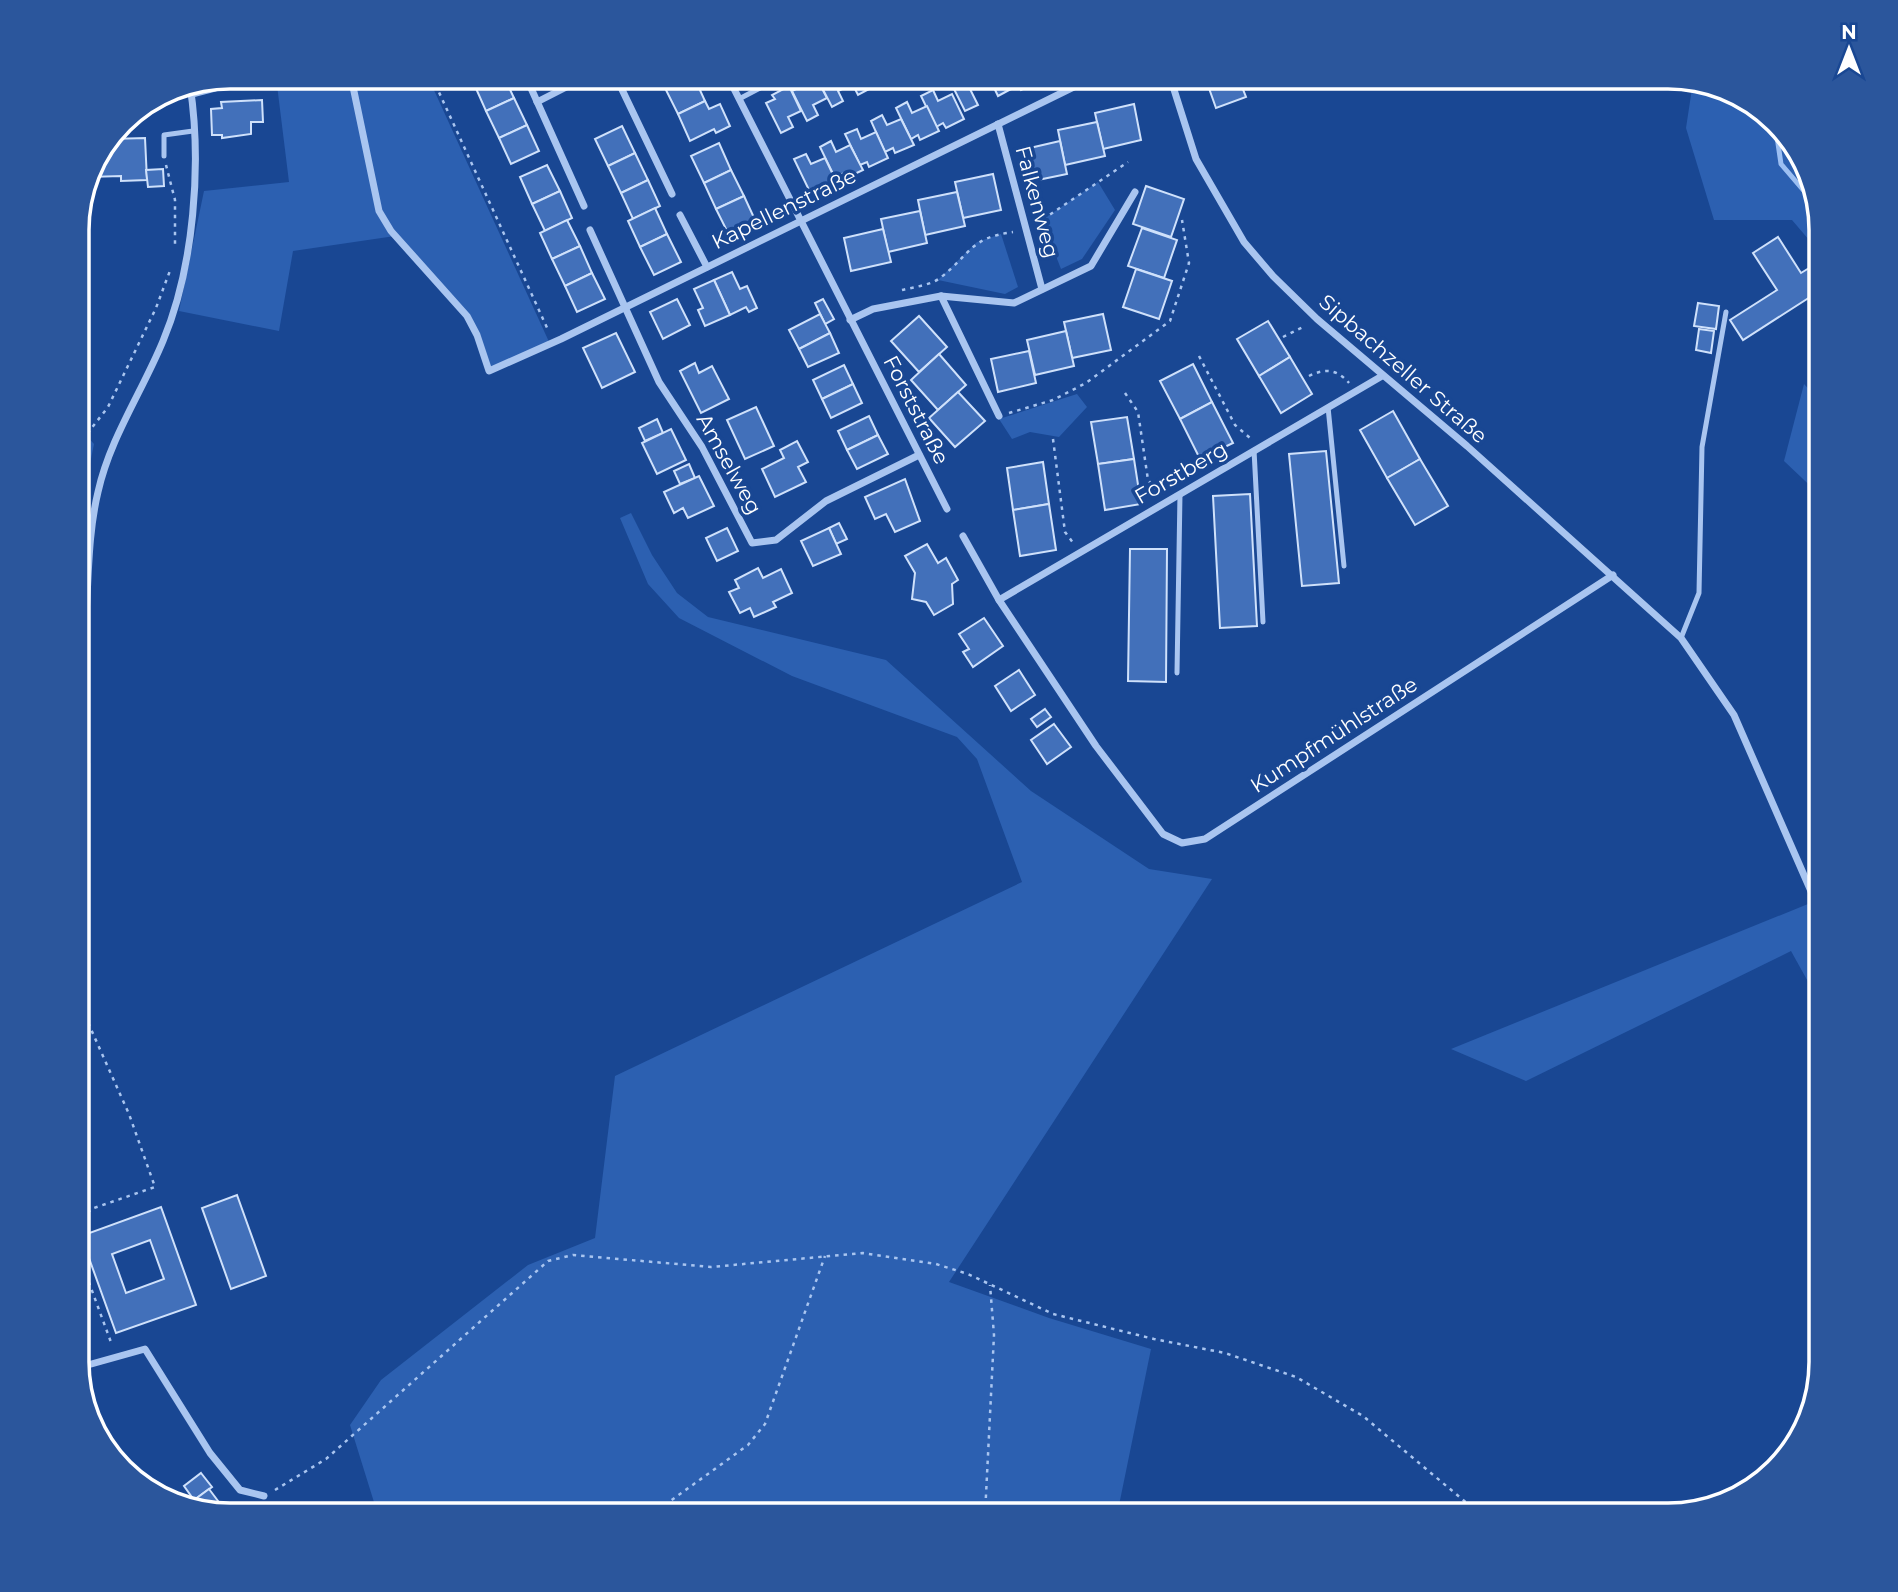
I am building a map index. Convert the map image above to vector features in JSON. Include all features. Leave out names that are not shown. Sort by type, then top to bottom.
[{"type":"street","name":"Kapellenstraße","points":[[354,89],[379,211],[391,231],[467,316],[477,335],[489,371],[625,308],[1069,89]]},
{"type":"street","points":[[531,89],[584,206]]},
{"type":"street","points":[[537,102],[562,89]]},
{"type":"street","points":[[622,89],[672,194]]},
{"type":"street","name":"Forststraße","points":[[734,89],[947,509]]},
{"type":"street","name":"Sipbachzeller Straße","points":[[1174,89],[1196,159],[1244,242],[1273,276],[1317,319],[1613,575],[1681,638],[1734,715],[1809,887]]},
{"type":"street","points":[[90,558],[97,492],[114,443],[163,340],[179,288],[194,198],[191,95]]},
{"type":"street","name":"Falkenweg","points":[[998,124],[1042,289]]},
{"type":"street","name":"Falkenweg","points":[[850,320],[873,309],[941,296],[1014,303],[1091,266],[1135,192]]},
{"type":"street","points":[[680,215],[707,267]]},
{"type":"street","points":[[590,230],[625,308]]},
{"type":"street","points":[[941,296],[999,416]]},
{"type":"street","name":"Amselweg","points":[[625,308],[659,382],[702,447],[752,543],[776,540],[826,501],[919,456]]},
{"type":"street","name":"Forstberg","points":[[999,600],[1382,376]]},
{"type":"street","points":[[963,536],[999,600]]},
{"type":"street","name":"Kumpfmühlstraße","points":[[999,600],[1096,746],[1163,834],[1182,843],[1205,839],[1613,575]]},
{"type":"street","points":[[90,1364],[145,1349],[210,1453],[240,1490],[264,1496]]},
{"type":"lane","points":[[739,99],[759,89]]},
{"type":"lane","points":[[164,156],[164,135],[193,131]]},
{"type":"lane","points":[[1681,638],[1699,593],[1702,447],[1726,312]]},
{"type":"lane","points":[[1328,407],[1344,566]]},
{"type":"lane","points":[[1257,448],[1263,622]]},
{"type":"lane","points":[[1177,673],[1180,494]]},
{"type":"path","points":[[437,89],[550,335],[561,339]]},
{"type":"path","points":[[90,430],[108,407],[156,308],[175,256],[175,200],[164,156]]},
{"type":"path","points":[[890,293],[938,280],[978,242],[990,235],[1026,231],[1128,162]]},
{"type":"path","points":[[999,416],[1053,400],[1086,383],[1170,321],[1189,263],[1182,220]]},
{"type":"path","points":[[1283,337],[1317,319]]},
{"type":"path","points":[[1199,356],[1235,425],[1257,448]]},
{"type":"path","points":[[1309,376],[1319,371],[1339,373],[1355,391]]},
{"type":"path","points":[[1125,393],[1138,412],[1148,480],[1167,502]]},
{"type":"path","points":[[1053,439],[1065,532],[1081,552]]},
{"type":"path","points":[[90,1026],[130,1114],[155,1187],[90,1209]]},
{"type":"path","points":[[264,1496],[326,1460],[548,1261],[573,1255],[712,1267],[863,1253],[936,1264],[1053,1314],[1225,1353],[1296,1377],[1363,1416],[1467,1503]]},
{"type":"path","points":[[668,1503],[748,1445],[765,1424],[825,1256]]},
{"type":"path","points":[[90,1285],[116,1355]]},
{"type":"path","points":[[986,1503],[994,1335],[990,1285]]},
{"type":"shaded area","points":[[277,89],[433,89],[550,344],[489,371],[467,316],[395,236],[293,251],[279,331],[179,311],[204,191],[289,182]]},
{"type":"shaded area","points":[[1692,91],[1730,104],[1761,124],[1785,152],[1798,177],[1808,212],[1809,240],[1792,220],[1714,220],[1686,128]]},
{"type":"shaded area","points":[[1098,182],[1115,210],[1082,259],[1061,269],[1042,220]]},
{"type":"shaded area","points":[[1001,234],[1018,287],[1005,294],[938,280],[977,242]]},
{"type":"shaded area","points":[[1804,384],[1809,389],[1809,485],[1784,461]]},
{"type":"shaded area","points":[[1077,394],[1087,407],[1059,437],[1030,432],[1012,439],[999,419]]},
{"type":"shaded area","points":[[90,440],[94,444],[90,464]]},
{"type":"shaded area","points":[[631,513],[652,555],[677,593],[708,617],[886,660],[1031,791],[1149,869],[1212,879],[949,1282],[1049,1318],[1151,1349],[1119,1503],[374,1503],[350,1425],[381,1380],[528,1265],[595,1238],[615,1076],[1022,882],[977,759],[957,737],[792,676],[679,618],[648,584],[620,518]]},
{"type":"shaded area","points":[[1808,904],[1809,906],[1809,983],[1791,951],[1526,1081],[1451,1049]]},
{"type":"building","points":[[476,89],[510,89],[514,98],[486,111]]},
{"type":"building","points":[[666,89],[700,89],[705,101],[678,114]]},
{"type":"building","points":[[783,89],[790,89],[801,111],[788,117],[793,127],[781,133],[766,103],[775,99],[772,95]]},
{"type":"building","points":[[822,89],[827,98],[813,105],[818,115],[807,121],[792,91]]},
{"type":"building","points":[[823,89],[842,89],[838,91],[843,101],[832,107]]},
{"type":"building","points":[[855,89],[869,89],[858,95]]},
{"type":"building","points":[[954,89],[970,89],[978,105],[965,111]]},
{"type":"building","points":[[995,89],[1011,89],[998,96]]},
{"type":"building","points":[[1209,89],[1243,89],[1246,97],[1216,108]]},
{"type":"building","points":[[933,90],[938,101],[952,94],[964,119],[946,128],[943,123],[936,127],[921,96]]},
{"type":"building","points":[[514,98],[527,125],[499,138],[486,111]]},
{"type":"building","points":[[262,100],[263,122],[251,122],[251,134],[222,138],[222,135],[212,135],[211,109],[222,108],[221,102]]},
{"type":"building","points":[[705,101],[709,109],[720,104],[730,126],[716,133],[714,129],[690,141],[678,114]]},
{"type":"building","points":[[907,102],[912,113],[927,106],[939,131],[920,140],[918,135],[911,139],[896,108]]},
{"type":"building","points":[[1134,104],[1141,140],[1103,149],[1095,113]]},
{"type":"building","points":[[882,115],[887,125],[901,119],[914,145],[895,153],[893,148],[885,152],[871,121]]},
{"type":"building","points":[[1097,122],[1105,156],[1065,165],[1058,130]]},
{"type":"building","points":[[527,125],[539,151],[511,164],[499,138]]},
{"type":"building","points":[[622,126],[635,153],[608,166],[595,139]]},
{"type":"building","points":[[857,129],[861,139],[876,132],[888,158],[869,167],[867,162],[860,165],[845,134]]},
{"type":"building","points":[[145,138],[147,180],[121,181],[121,176],[100,177],[123,139]]},
{"type":"building","points":[[831,141],[836,152],[850,145],[863,170],[844,179],[842,174],[835,178],[820,147]]},
{"type":"building","points":[[1060,141],[1067,174],[1028,182],[1021,150]]},
{"type":"building","points":[[719,143],[731,170],[704,183],[691,156]]},
{"type":"building","points":[[635,153],[648,180],[621,193],[608,166]]},
{"type":"building","points":[[806,154],[811,164],[825,158],[837,183],[819,192],[816,187],[809,190],[794,159]]},
{"type":"building","points":[[547,165],[560,191],[532,204],[520,177]]},
{"type":"building","points":[[163,169],[164,186],[148,187],[146,170]]},
{"type":"building","points":[[731,170],[744,196],[716,209],[704,183]]},
{"type":"building","points":[[993,174],[1001,210],[963,218],[955,182]]},
{"type":"building","points":[[648,180],[660,206],[633,219],[621,193]]},
{"type":"building","points":[[1146,186],[1184,199],[1171,237],[1133,224]]},
{"type":"building","points":[[560,191],[572,218],[545,231],[532,204]]},
{"type":"building","points":[[957,192],[965,226],[925,235],[918,200]]},
{"type":"building","points":[[744,196],[756,222],[729,235],[716,209]]},
{"type":"building","points":[[655,208],[667,234],[640,247],[628,221]]},
{"type":"building","points":[[920,211],[927,243],[888,252],[881,219]]},
{"type":"building","points":[[567,220],[580,246],[552,259],[540,233]]},
{"type":"building","points":[[1142,228],[1177,240],[1164,278],[1128,266]]},
{"type":"building","points":[[883,229],[891,262],[851,271],[844,238]]},
{"type":"building","points":[[667,234],[681,262],[654,275],[640,247]]},
{"type":"building","points":[[1778,237],[1801,273],[1809,268],[1809,298],[1743,340],[1730,320],[1777,290],[1753,253]]},
{"type":"building","points":[[580,246],[592,273],[565,286],[552,259]]},
{"type":"building","points":[[1136,269],[1172,281],[1159,319],[1123,307]]},
{"type":"building","points":[[732,272],[740,289],[747,286],[757,308],[749,312],[746,307],[730,315],[714,280]]},
{"type":"building","points":[[592,273],[605,299],[577,312],[565,286]]},
{"type":"building","points":[[714,280],[730,315],[705,326],[698,310],[703,308],[694,289]]},
{"type":"building","points":[[677,299],[690,325],[663,339],[650,312]]},
{"type":"building","points":[[823,299],[834,319],[825,324],[815,303]]},
{"type":"building","points":[[1698,303],[1719,306],[1716,329],[1694,326]]},
{"type":"building","points":[[820,314],[830,333],[799,349],[789,330]]},
{"type":"building","points":[[1103,314],[1111,350],[1072,358],[1064,322]]},
{"type":"building","points":[[919,316],[947,347],[919,372],[891,341]]},
{"type":"building","points":[[1268,321],[1290,357],[1259,376],[1237,339]]},
{"type":"building","points":[[1699,329],[1714,331],[1711,353],[1696,350]]},
{"type":"building","points":[[1066,331],[1074,366],[1035,375],[1027,340]]},
{"type":"building","points":[[616,333],[635,372],[602,388],[583,348]]},
{"type":"building","points":[[830,333],[839,353],[808,367],[799,349]]},
{"type":"building","points":[[1029,351],[1036,383],[998,392],[991,359]]},
{"type":"building","points":[[939,354],[966,385],[938,410],[911,380]]},
{"type":"building","points":[[1290,357],[1312,394],[1281,413],[1259,376]]},
{"type":"building","points":[[695,363],[699,373],[712,366],[729,399],[701,413],[680,371]]},
{"type":"building","points":[[1193,364],[1212,402],[1180,419],[1160,381]]},
{"type":"building","points":[[844,365],[853,384],[822,399],[813,380]]},
{"type":"building","points":[[853,384],[862,403],[831,418],[822,399]]},
{"type":"building","points":[[958,392],[985,421],[955,447],[929,418]]},
{"type":"building","points":[[1212,402],[1233,443],[1200,459],[1180,419]]},
{"type":"building","points":[[756,407],[774,446],[745,459],[727,420]]},
{"type":"building","points":[[1393,411],[1420,459],[1387,478],[1360,430]]},
{"type":"building","points":[[869,416],[878,435],[847,450],[838,431]]},
{"type":"building","points":[[1127,417],[1134,459],[1098,464],[1091,422]]},
{"type":"building","points":[[657,419],[663,433],[645,441],[639,428]]},
{"type":"building","points":[[671,429],[686,460],[657,474],[642,443]]},
{"type":"building","points":[[878,435],[888,454],[857,469],[847,450]]},
{"type":"building","points":[[797,441],[808,462],[798,467],[806,482],[775,497],[762,469],[784,458],[780,450]]},
{"type":"building","points":[[1326,451],[1339,583],[1302,586],[1289,454]]},
{"type":"building","points":[[1134,459],[1141,504],[1105,510],[1098,464]]},
{"type":"building","points":[[1420,459],[1448,506],[1415,525],[1387,478]]},
{"type":"building","points":[[1043,462],[1049,504],[1013,510],[1007,468]]},
{"type":"building","points":[[689,464],[695,478],[680,484],[674,471]]},
{"type":"building","points":[[699,476],[714,506],[688,518],[683,508],[674,513],[664,492]]},
{"type":"building","points":[[905,479],[920,521],[895,532],[886,514],[875,519],[865,497]]},
{"type":"building","points":[[1250,494],[1257,626],[1220,628],[1213,496]]},
{"type":"building","points":[[1049,504],[1056,550],[1020,556],[1013,510]]},
{"type":"building","points":[[839,523],[847,539],[836,544],[829,528]]},
{"type":"building","points":[[727,528],[738,551],[717,561],[706,538]]},
{"type":"building","points":[[829,528],[841,554],[813,566],[801,541]]},
{"type":"building","points":[[927,544],[938,563],[946,558],[958,580],[952,584],[953,604],[934,615],[926,602],[912,599],[915,573],[905,556]]},
{"type":"building","points":[[1130,549],[1167,549],[1166,682],[1128,681]]},
{"type":"building","points":[[758,568],[763,578],[781,569],[792,593],[773,602],[776,607],[754,617],[750,608],[740,613],[729,592],[739,588],[735,580]]},
{"type":"building","points":[[984,618],[1003,646],[973,667],[963,652],[969,649],[959,634]]},
{"type":"building","points":[[1019,670],[1035,695],[1011,711],[995,686]]},
{"type":"building","points":[[1045,709],[1051,717],[1037,727],[1031,719]]},
{"type":"building","points":[[1054,724],[1071,747],[1047,764],[1031,740]]},
{"type":"building","points":[[237,1195],[266,1276],[231,1289],[202,1208]]},
{"type":"building","points":[[161,1207],[196,1305],[116,1333],[90,1261],[90,1233]],"holes":[[[150,1240],[164,1279],[126,1293],[112,1254]]]},
{"type":"building","points":[[201,1473],[212,1487],[196,1498],[192,1497],[184,1486]]},
{"type":"building","points":[[209,1489],[219,1502],[212,1502],[197,1498]]},
{"type":"waterway","points":[[1778,142],[1781,164],[1802,189]]}]
